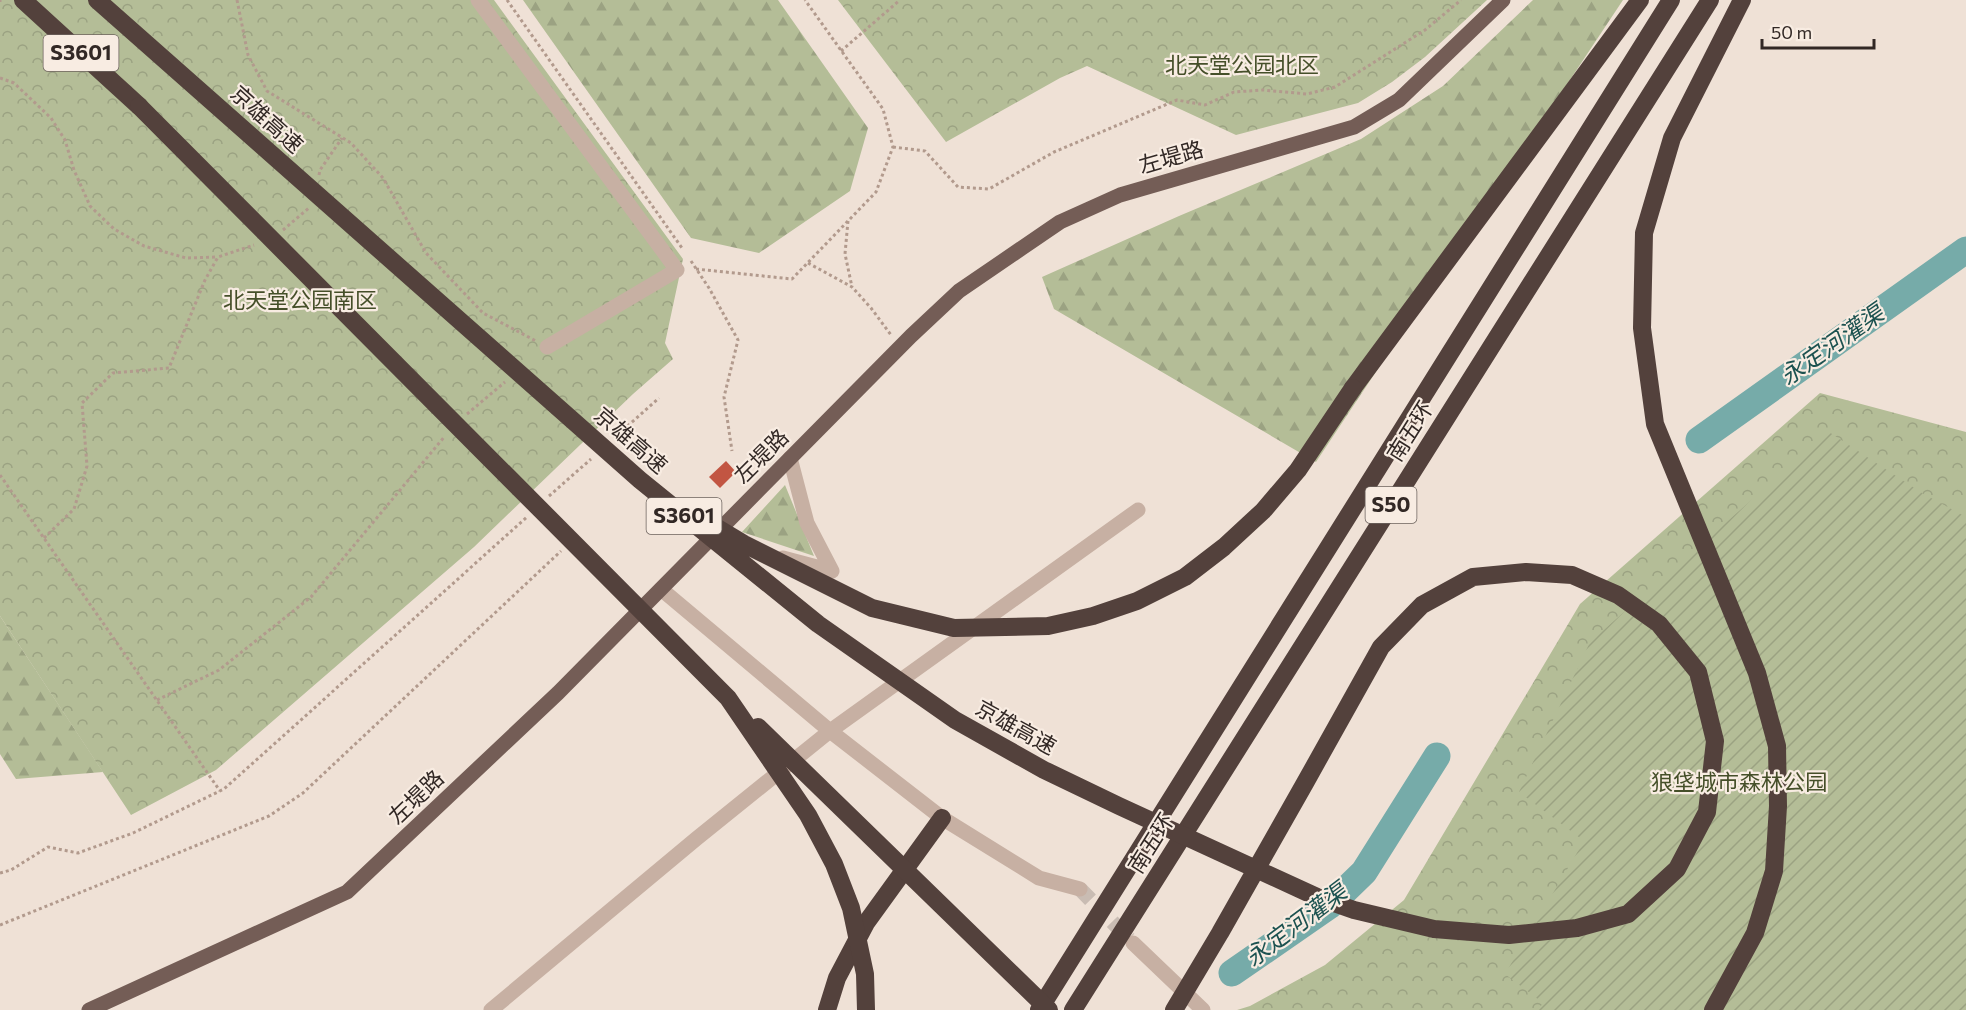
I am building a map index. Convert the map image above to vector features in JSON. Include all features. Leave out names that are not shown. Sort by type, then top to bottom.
[{"type":"highway","name":"S3601","points":[[23,0],[139,105],[728,698]]},
{"type":"highway","name":"京雄高速","points":[[97,0],[640,480],[818,624],[955,720],[1044,770],[1108,801],[1317,897],[1354,910],[1434,928],[1509,935],[1577,928],[1628,914],[1677,869],[1707,812],[1715,741],[1698,672],[1659,624],[1618,595],[1572,575],[1526,572],[1473,577],[1422,605],[1381,647],[1174,1010]]},
{"type":"highway","points":[[640,480],[744,544],[872,608],[954,628],[1048,626],[1093,616],[1137,601],[1185,577],[1217,553],[1263,511],[1298,470],[1353,388],[1640,0]]},
{"type":"highway","name":"南五环","points":[[1039,1010],[1671,0]]},
{"type":"highway","name":"南五环","points":[[1073,1010],[1710,0]]},
{"type":"highway","points":[[1713,1010],[1755,933],[1774,871],[1778,806],[1777,746],[1757,673],[1655,424],[1642,328],[1644,233],[1672,138],[1742,0]]},
{"type":"highway","points":[[728,698],[808,815],[834,864],[851,908],[865,974],[866,1010]]},
{"type":"highway","points":[[728,698],[1049,1010]]},
{"type":"highway","points":[[829,1002],[837,978],[866,923],[942,818]]},
{"type":"main road","name":"左堤路","points":[[89,1010],[347,892],[558,693],[900,347],[959,291],[1060,222],[1120,195],[1354,127],[1399,100],[1503,0]]},
{"type":"street","points":[[478,0],[678,270],[547,347]]},
{"type":"street","points":[[703,546],[770,555],[832,571],[807,523],[790,458]]},
{"type":"street","points":[[491,1010],[830,731],[1138,510]]},
{"type":"street","points":[[661,589],[830,731],[942,818],[1039,878],[1080,889]]},
{"type":"street","points":[[1133,943],[1203,1010]]},
{"type":"path","points":[[237,0],[248,55],[267,91],[351,143],[383,178],[426,253],[483,313],[547,347]]},
{"type":"path","points":[[696,269],[792,279],[876,192],[893,147],[883,109],[805,0]]},
{"type":"path","points":[[841,51],[900,0]]},
{"type":"path","points":[[893,147],[925,151],[958,187],[988,189],[1054,152],[1177,100],[1204,105],[1234,92],[1263,90],[1307,94],[1335,87],[1425,30],[1461,0]]},
{"type":"path","points":[[0,78],[14,83],[51,118],[65,140],[74,170],[90,206],[114,229],[144,246],[186,258],[218,257],[262,243]]},
{"type":"path","points":[[317,179],[320,170],[343,137]]},
{"type":"path","points":[[280,233],[310,208],[312,199]]},
{"type":"path","points":[[848,221],[844,254],[852,287]]},
{"type":"path","points":[[44,538],[74,508],[87,466],[82,403],[113,373],[169,368],[204,280],[218,257]]},
{"type":"path","points":[[808,263],[852,287],[900,347]]},
{"type":"path","points":[[467,414],[511,377]]},
{"type":"path","points":[[607,445],[659,398]]},
{"type":"path","points":[[157,700],[219,670],[311,597],[450,430]]},
{"type":"path","points":[[546,499],[598,452]]},
{"type":"path","points":[[0,475],[220,791]]},
{"type":"path","points":[[0,873],[11,870],[48,847],[78,853],[133,833],[220,791],[529,515]]},
{"type":"path","points":[[0,925],[269,816],[295,799],[562,550]]},
{"type":"green space","name":"北天堂公园南区","points":[[0,0],[494,0],[683,259],[665,343],[673,359],[633,394],[474,547],[216,770],[131,815],[0,616]]},
{"type":"green space","points":[[523,0],[778,0],[868,128],[850,191],[759,253],[691,238]]},
{"type":"green space","name":"北天堂公园北区","points":[[838,0],[1487,0],[1425,57],[1392,82],[1358,103],[1236,135],[1087,66],[1060,78],[946,142]]},
{"type":"green space","points":[[1533,0],[1623,0],[1316,462],[1054,309],[1042,277],[1361,139],[1443,86]]},
{"type":"green space","name":"狼垡城市森林公园","points":[[1820,393],[1966,432],[1966,1010],[1237,1010],[1250,1006],[1325,965],[1404,900],[1580,604]]},
{"type":"green space","name":"狼垡城市森林公园","points":[[1829,432],[1922,493],[1966,517],[1966,1010],[1538,1010],[1543,1003],[1505,974],[1584,841],[1519,792],[1590,642]]},
{"type":"green space","points":[[785,485],[814,556],[742,532]]},
{"type":"green space","points":[[0,616],[103,772],[16,779],[0,754]]},
{"type":"building","points":[[726,461],[736,472],[720,488],[709,477]]},
{"type":"waterway","name":"永定河灌渠","points":[[1699,440],[1966,250]]},
{"type":"waterway","name":"永定河灌渠","points":[[1232,973],[1329,906],[1364,872],[1437,756]]},
{"type":"tunnel","points":[[1080,889],[1129,939]]}]
